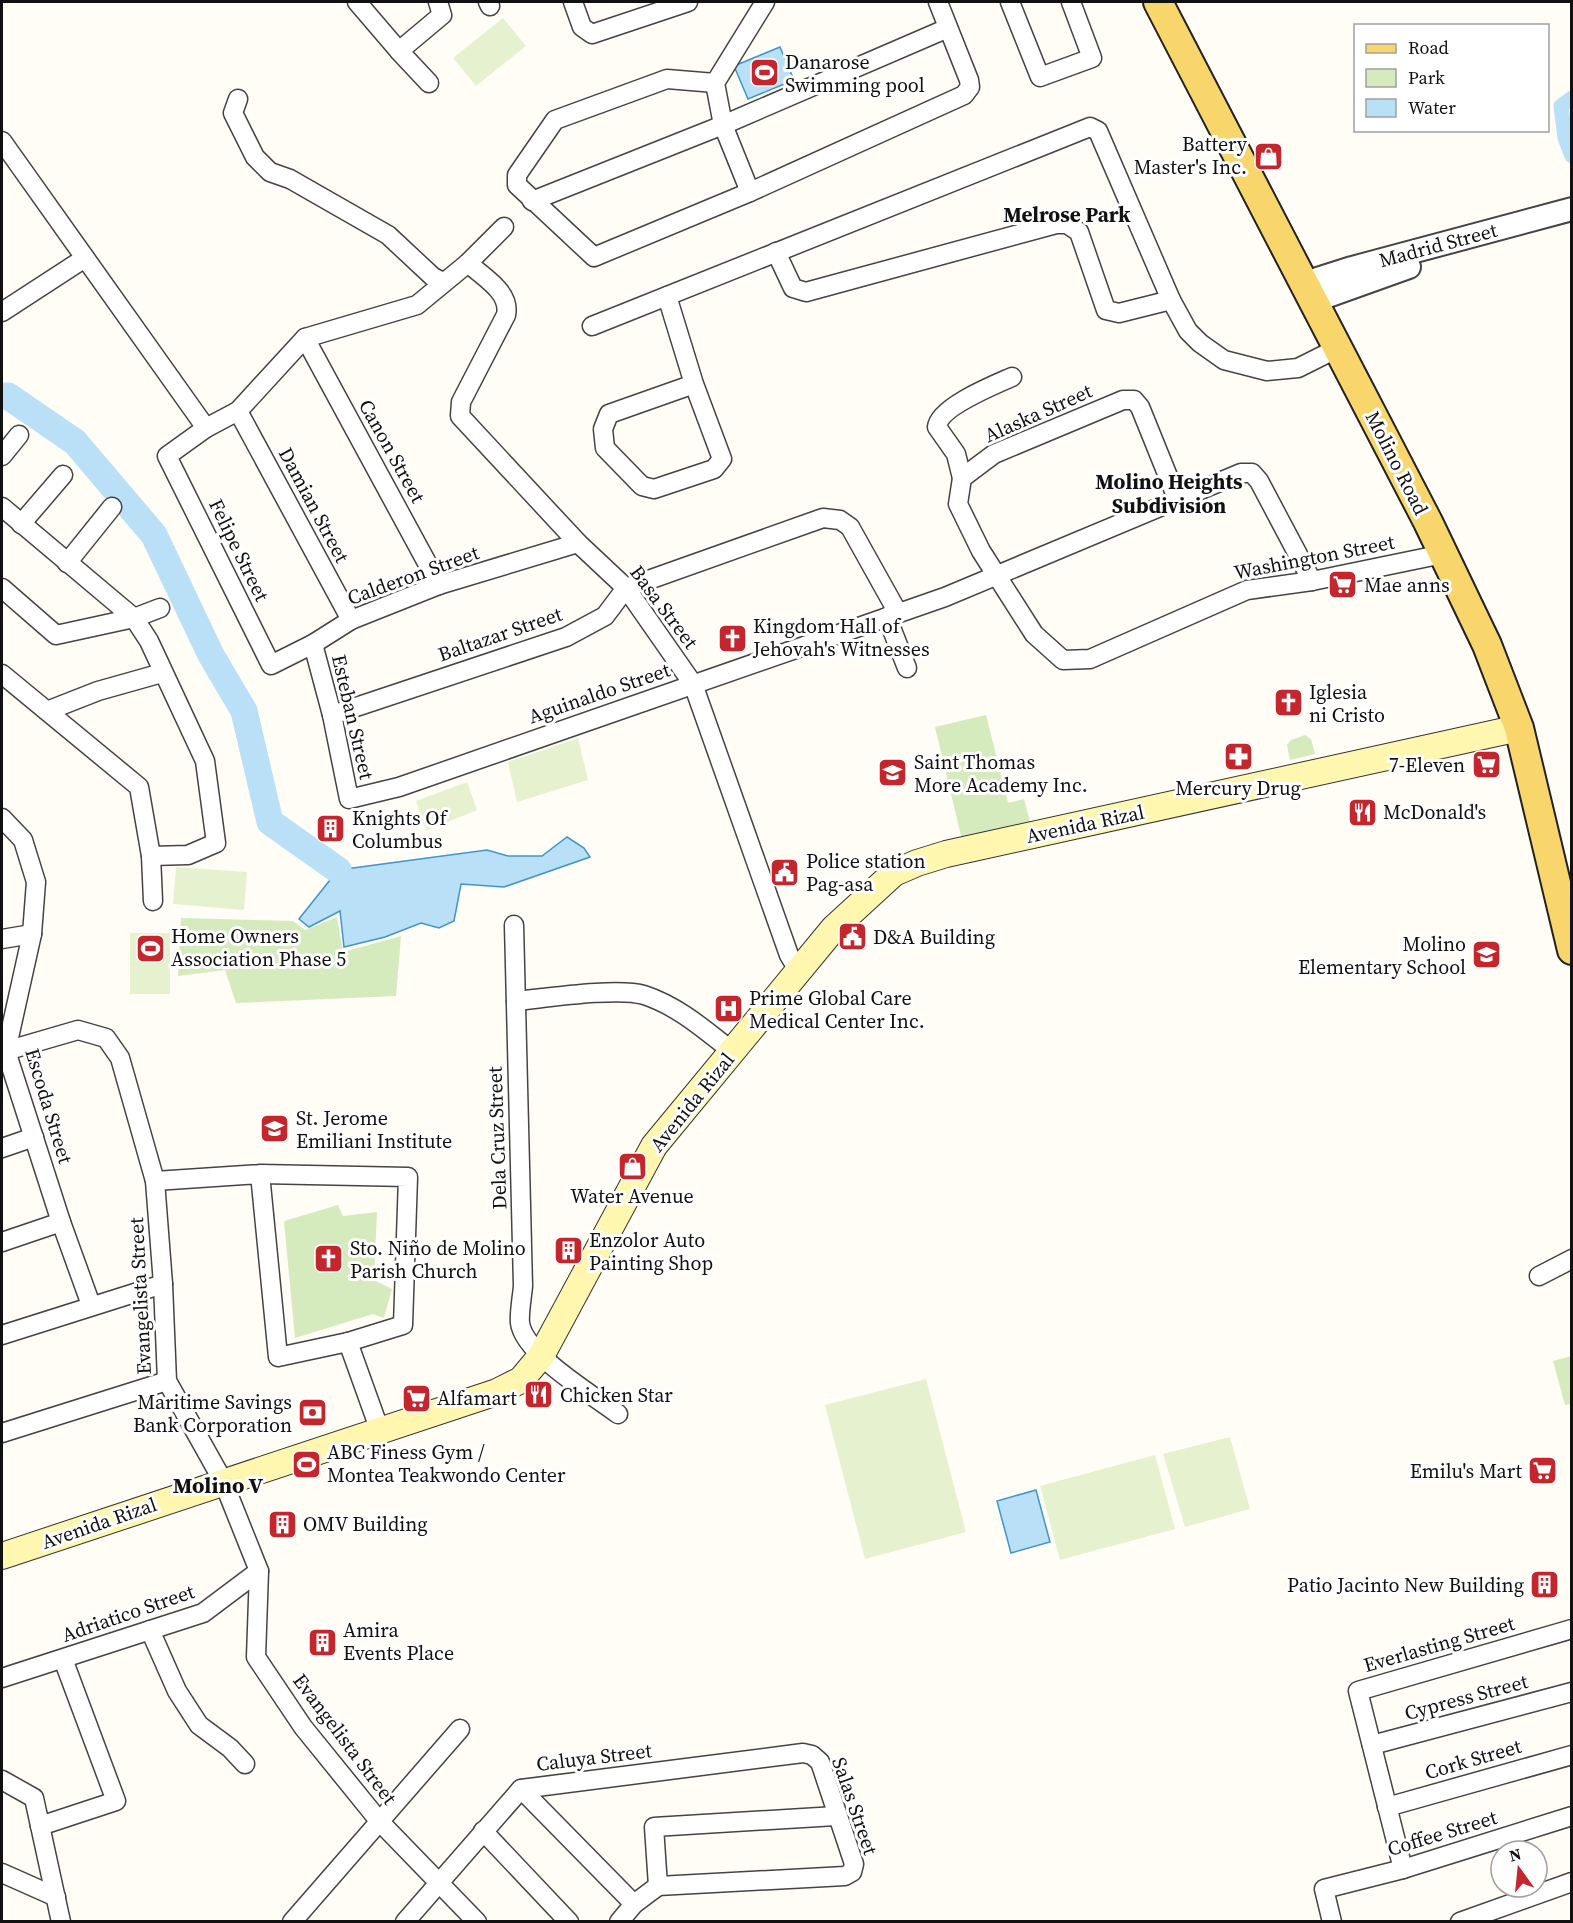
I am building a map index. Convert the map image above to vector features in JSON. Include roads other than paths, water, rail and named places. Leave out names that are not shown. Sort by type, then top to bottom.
[{"type":"main road","name":"Molino Road","points":[[1158,2],[1310,292],[1487,645],[1519,728],[1572,950]]},
{"type":"main road","name":"Avenida Rizal","points":[[2,1556],[497,1392],[521,1380],[541,1356],[654,1146],[800,973],[834,928],[870,892],[894,873],[917,862],[1519,728]]},
{"type":"street","points":[[357,2],[429,83]]},
{"type":"street","points":[[399,51],[442,15],[438,2]]},
{"type":"street","points":[[573,2],[582,27],[592,34],[688,2]]},
{"type":"street","points":[[715,83],[667,79],[555,120],[517,175],[517,185],[594,258],[750,192],[964,95],[970,84],[938,2]]},
{"type":"street","points":[[1010,2],[1040,77],[1092,58],[1071,2]]},
{"type":"street","points":[[750,192],[723,125],[715,83],[755,5]]},
{"type":"street","points":[[532,201],[723,125],[948,28]]},
{"type":"street","points":[[238,99],[233,113],[260,163],[270,172],[290,179],[388,236],[440,286]]},
{"type":"street","points":[[592,326],[1090,127],[1098,131],[1171,300],[1188,331],[1200,343],[1224,360],[1267,371],[1298,368],[1335,342]]},
{"type":"street","points":[[2,141],[206,428],[238,411],[305,338],[417,304],[468,262],[504,227]]},
{"type":"street","name":"Madrid Street","points":[[1310,292],[1392,264],[1572,209]]},
{"type":"street","name":"Madrid Street","points":[[1392,264],[1572,221]]},
{"type":"street","points":[[776,252],[793,288],[806,292],[1056,224],[1067,224],[1079,232],[1106,310],[1119,313],[1171,300]]},
{"type":"street","points":[[2,312],[84,258]]},
{"type":"street","name":"Basa Street","points":[[468,262],[504,296],[508,305],[506,315],[461,402],[460,416],[578,543],[626,588],[693,684],[789,955],[800,973]]},
{"type":"street","points":[[667,296],[694,384],[722,459],[714,469],[654,489],[642,486],[605,448],[603,429],[609,414],[694,384]]},
{"type":"street","name":"Canon Street","points":[[305,338],[439,585]]},
{"type":"street","points":[[997,574],[981,551],[958,504],[962,478],[956,454],[937,427],[938,422],[949,409],[1012,377]]},
{"type":"street","name":"Alaska Street","points":[[962,478],[994,454],[1123,400],[1134,400],[1140,407],[1178,501]]},
{"type":"street","name":"Damian Street","points":[[238,411],[351,620]]},
{"type":"street","name":"Felipe Street","points":[[206,428],[167,456],[271,665]]},
{"type":"street","points":[[2,456],[18,435]]},
{"type":"street","name":"Aguinaldo Street","points":[[349,799],[399,787],[945,597],[1241,473],[1252,473],[1259,482],[1312,581]]},
{"type":"street","points":[[21,524],[63,475]]},
{"type":"street","points":[[2,507],[134,618],[149,641],[205,761],[216,843],[188,855],[151,856]]},
{"type":"street","points":[[67,563],[112,507]]},
{"type":"street","points":[[626,588],[823,518],[840,520],[850,527],[893,615],[907,668]]},
{"type":"street","name":"Calderon Street","points":[[271,665],[313,644],[351,620],[439,585],[578,543]]},
{"type":"street","name":"Washington Street","points":[[997,574],[1035,634],[1063,660],[1090,659],[1247,590],[1312,581],[1443,554]]},
{"type":"street","points":[[2,588],[56,635],[134,618],[160,608]]},
{"type":"street","name":"Baltazar Street","points":[[332,715],[566,637],[605,615],[626,588]]},
{"type":"street","name":"Esteban Street","points":[[313,644],[332,715],[349,799]]},
{"type":"street","points":[[47,711],[98,691],[162,673]]},
{"type":"street","points":[[2,674],[139,787],[151,856],[153,901]]},
{"type":"street","name":"Escoda Street","points":[[2,818],[23,840],[36,882],[32,934],[4,1052],[91,1305]]},
{"type":"street","name":"Dela Cruz Street","points":[[514,925],[523,1286],[520,1324],[526,1339],[541,1356],[618,1414]]},
{"type":"street","points":[[2,939],[32,934]]},
{"type":"street","points":[[516,1001],[598,994],[642,995],[680,1011],[733,1052]]},
{"type":"street","name":"Evangelista Street","points":[[4,1052],[78,1030],[106,1038],[120,1058],[155,1181],[163,1284],[167,1381],[223,1481],[259,1571],[256,1657],[303,1727],[380,1822],[440,1881],[477,1922]]},
{"type":"street","points":[[2,1148],[34,1137]]},
{"type":"street","points":[[155,1181],[260,1174],[408,1177],[403,1325],[348,1342],[278,1357],[260,1174]]},
{"type":"street","points":[[2,1242],[61,1222]]},
{"type":"street","points":[[1539,1276],[1572,1259]]},
{"type":"street","points":[[2,1335],[163,1284]]},
{"type":"street","points":[[348,1342],[380,1431]]},
{"type":"street","points":[[2,1433],[167,1381]]},
{"type":"street","name":"Adriatico Street","points":[[2,1678],[203,1613],[259,1571]]},
{"type":"street","name":"Everlasting Street","points":[[1402,1869],[1358,1691],[1572,1629]]},
{"type":"street","points":[[150,1630],[177,1691],[199,1725],[230,1748],[245,1764]]},
{"type":"street","points":[[40,1826],[116,1801],[63,1659]]},
{"type":"street","name":"Cypress Street","points":[[1372,1745],[1572,1692]]},
{"type":"street","points":[[292,1922],[460,1729]]},
{"type":"street","name":"Caluya Street","points":[[405,1922],[520,1789],[802,1753],[812,1755]]},
{"type":"street","name":"Salas Street","points":[[658,1886],[845,1876],[852,1872],[854,1864],[819,1762],[812,1755]]},
{"type":"street","name":"Cork Street","points":[[1387,1807],[1572,1755]]},
{"type":"street","points":[[2,1780],[34,1798],[61,1922]]},
{"type":"street","points":[[520,1789],[634,1904]]},
{"type":"street","points":[[619,1922],[634,1904],[658,1886],[654,1827],[836,1816]]},
{"type":"street","name":"Coffee Street","points":[[1332,1922],[1324,1889],[1402,1869],[1572,1816]]},
{"type":"street","points":[[483,1831],[569,1922]]},
{"type":"street","points":[[2,1873],[56,1897]]},
{"type":"street","points":[[1460,1922],[1572,1882]]},
{"type":"water","name":"Danarose Swimming pool","points":[[780,47],[794,80],[748,99],[734,66]]},
{"type":"water","points":[[567,837],[584,848],[590,857],[504,887],[461,884],[454,921],[439,928],[421,923],[385,937],[344,947],[340,911],[309,927],[299,919],[338,870],[487,850],[508,856],[542,856]]},
{"type":"water","points":[[1036,1490],[1050,1542],[1011,1553],[997,1501]]},
{"type":"waterway","points":[[1572,98],[1561,106],[1565,138],[1572,156]]},
{"type":"waterway","points":[[2,396],[8,396],[75,442],[154,535],[211,655],[244,711],[270,822],[338,870]]},
{"type":"place","name":"Danarose Swimming pool","points":[[764,73]]},
{"type":"place","name":"Battery Master's Inc.","points":[[1268,156]]},
{"type":"place","name":"Mae anns","points":[[1343,585]]},
{"type":"place","name":"Kingdom Hall of Jehovah's Witnesses","points":[[732,638]]},
{"type":"place","name":"Iglesia ni Cristo","points":[[1288,703]]},
{"type":"place","name":"Mercury Drug","points":[[1238,757]]},
{"type":"place","name":"7-Eleven","points":[[1486,765]]},
{"type":"place","name":"Saint Thomas More Academy Inc.","points":[[893,773]]},
{"type":"place","name":"McDonald's","points":[[1362,812]]},
{"type":"place","name":"Knights Of Columbus","points":[[331,829]]},
{"type":"place","name":"Police station Pag-asa","points":[[785,872]]},
{"type":"place","name":"D&A Building","points":[[852,937]]},
{"type":"place","name":"Home Owners Association Phase 5","points":[[150,948]]},
{"type":"place","name":"Molino Elementary School","points":[[1487,955]]},
{"type":"place","name":"Prime Global Care Medical Center Inc.","points":[[728,1009]]},
{"type":"place","name":"St. Jerome Emiliani Institute","points":[[275,1129]]},
{"type":"place","name":"Water Avenue","points":[[632,1166]]},
{"type":"place","name":"Enzolor Auto Painting Shop","points":[[568,1251]]},
{"type":"place","name":"Sto. Niño de Molino Parish Church","points":[[329,1259]]},
{"type":"place","name":"Chicken Star","points":[[539,1395]]},
{"type":"place","name":"Alfamart","points":[[416,1398]]},
{"type":"place","name":"Maritime Savings Bank Corporation","points":[[313,1413]]},
{"type":"place","name":"ABC Finess Gym / Montea Teakwondo Center","points":[[306,1464]]},
{"type":"place","name":"Emilu's Mart","points":[[1543,1471]]},
{"type":"place","name":"OMV Building","points":[[282,1524]]},
{"type":"place","name":"Patio Jacinto New Building","points":[[1545,1585]]},
{"type":"place","name":"Amira Events Place","points":[[322,1642]]},
{"type":"district","name":"Melrose Park","points":[[1067,214]]},
{"type":"district","name":"Molino Heights Subdivision","points":[[1169,493]]},
{"type":"district","name":"Molino V","points":[[218,1485]]}]
